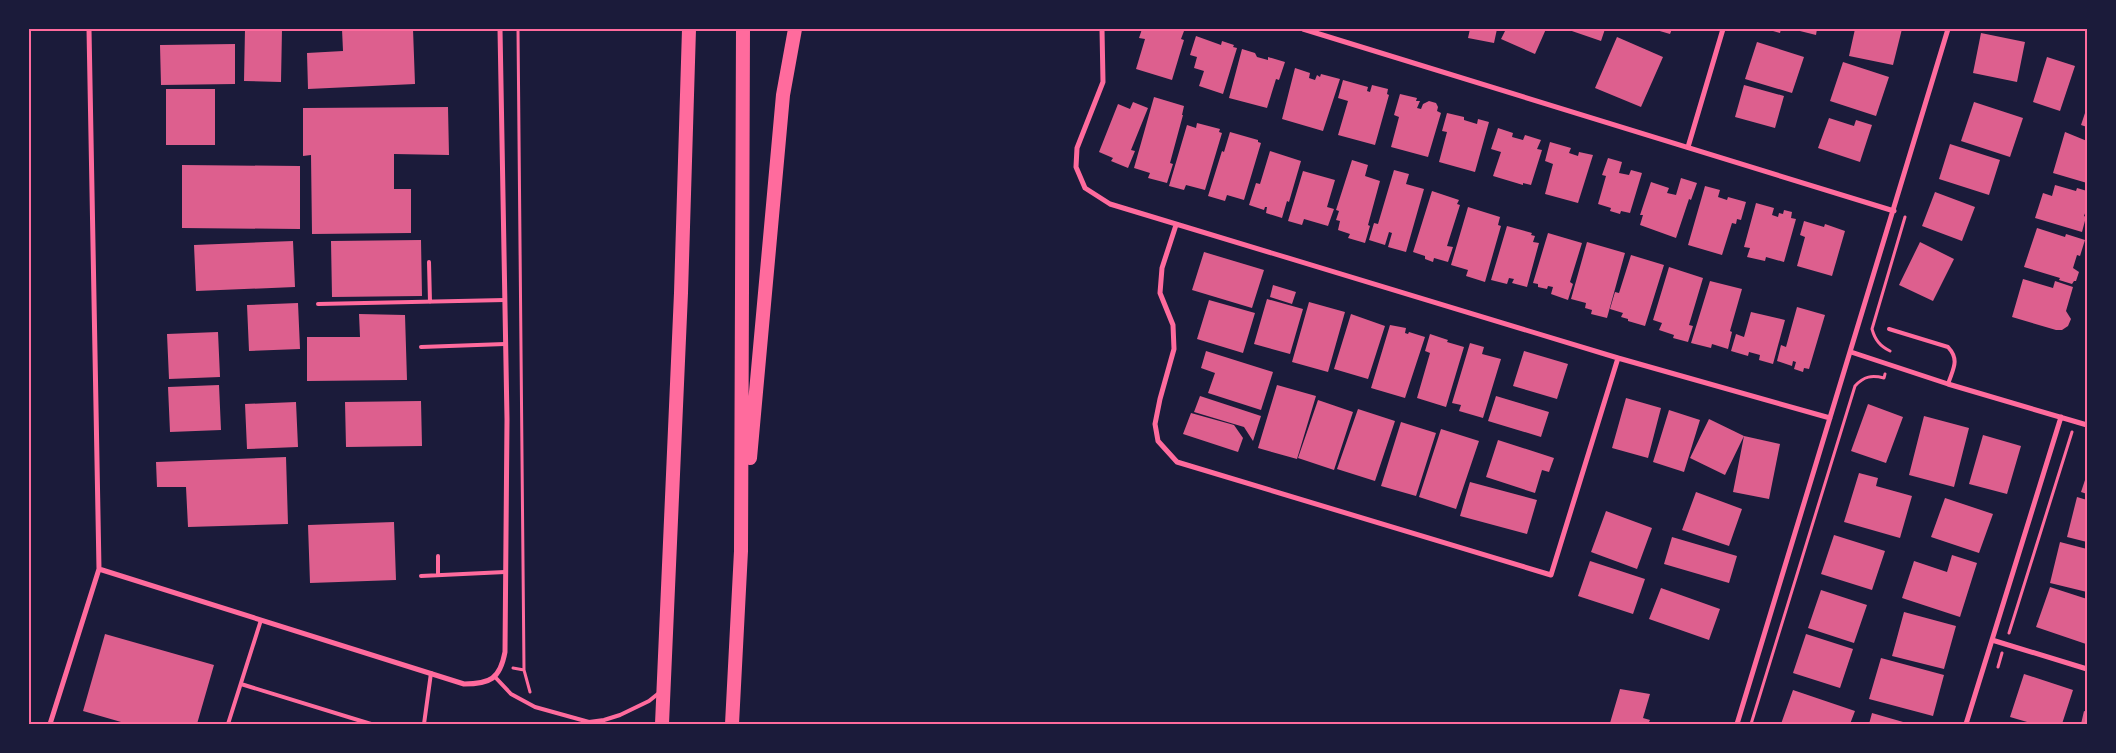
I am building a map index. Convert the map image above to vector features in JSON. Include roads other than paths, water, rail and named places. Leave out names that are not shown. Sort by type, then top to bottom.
[{"type":"highway","points":[[662,724],[685,196],[689,29]]},
{"type":"highway","points":[[742,551],[743,29]]},
{"type":"highway","points":[[732,724],[742,551],[783,95],[795,29]]},
{"type":"street","points":[[50,724],[99,569],[89,29]]},
{"type":"street","points":[[99,569],[464,684],[481,684],[495,677],[502,665],[505,652],[506,344],[500,29]]},
{"type":"street","points":[[1102,29],[1103,82],[1078,148],[1076,167],[1085,188],[1110,204],[1618,358],[1830,418]]},
{"type":"street","points":[[1303,29],[1894,211]]},
{"type":"street","points":[[1688,147],[1723,29]]},
{"type":"street","points":[[1737,724],[1948,29]]},
{"type":"street","points":[[1176,225],[1162,268],[1160,293],[1173,325],[1174,349],[1155,424],[1158,441],[1177,462],[1551,575],[1618,358]]},
{"type":"street","points":[[1851,352],[1948,384],[2087,425]]},
{"type":"street","points":[[1966,724],[2061,417]]},
{"type":"street","points":[[1992,640],[2087,669]]},
{"type":"lane","points":[[429,262],[430,302]]},
{"type":"lane","points":[[318,304],[505,300]]},
{"type":"lane","points":[[1889,329],[1948,347],[1955,354],[1955,362],[1948,384]]},
{"type":"lane","points":[[421,347],[506,344]]},
{"type":"lane","points":[[438,556],[438,575]]},
{"type":"lane","points":[[421,576],[505,572]]},
{"type":"lane","points":[[228,724],[261,620]]},
{"type":"lane","points":[[424,724],[431,673]]},
{"type":"lane","points":[[495,677],[511,694],[535,707],[575,719],[596,721],[620,715],[649,701],[664,688]]},
{"type":"lane","points":[[241,684],[371,724]]}]
